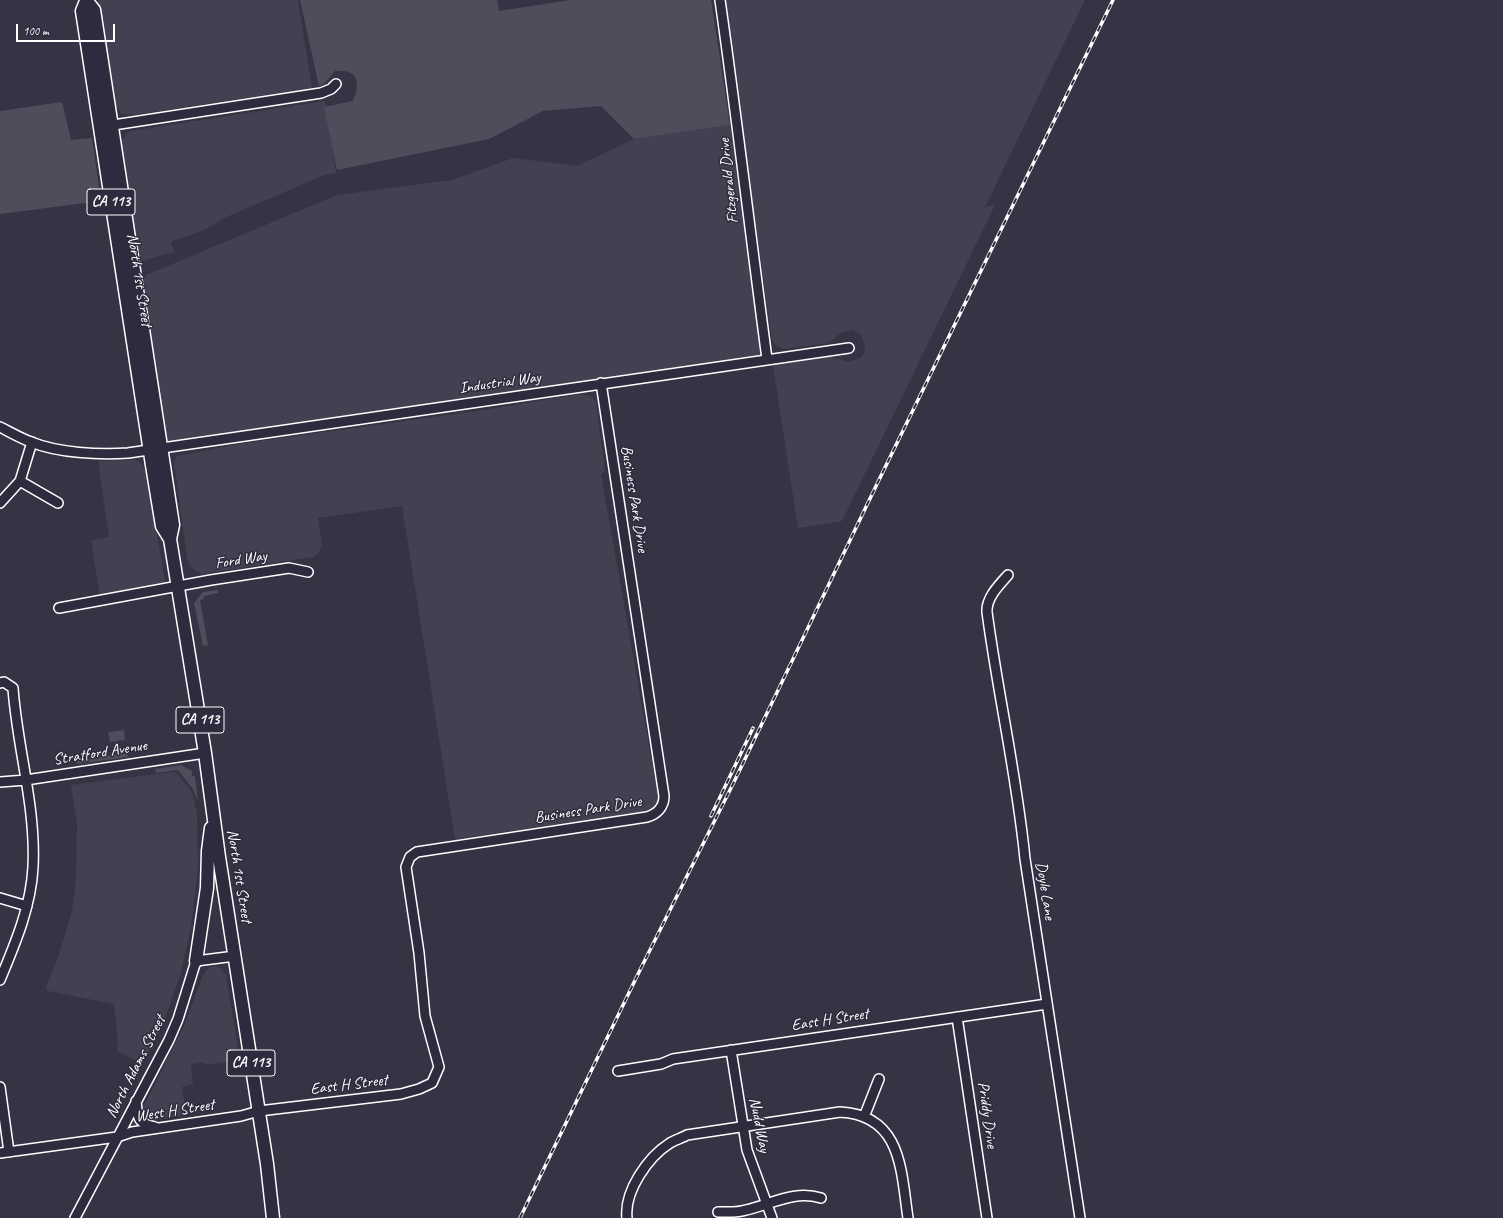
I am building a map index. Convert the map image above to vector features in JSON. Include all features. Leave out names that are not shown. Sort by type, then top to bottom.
[{"type":"main road","name":"North 1st Street","points":[[86,0],[82,11],[106,127],[155,449],[173,525],[170,539],[205,753],[267,1164],[273,1218]]},
{"type":"main road","points":[[196,961],[207,888],[208,851],[214,813]]},
{"type":"street","name":"Fitzgerald Drive","points":[[720,0],[744,166],[748,219],[767,358]]},
{"type":"street","points":[[106,127],[321,93],[336,84]]},
{"type":"street","name":"Industrial Way","points":[[0,427],[32,442],[88,454],[114,454],[767,358],[849,348]]},
{"type":"street","name":"Business Park Drive","points":[[437,1076],[439,1067],[438,1062],[422,1003],[419,953],[406,867],[410,857],[417,852],[647,817],[658,811],[664,801],[601,383]]},
{"type":"street","points":[[0,503],[20,481],[32,442]]},
{"type":"street","points":[[20,481],[58,503]]},
{"type":"street","name":"Ford Way","points":[[60,608],[178,586],[289,568],[308,572]]},
{"type":"street","name":"Doyle Lane","points":[[1008,575],[986,605],[986,612],[1004,727],[1021,815],[1025,859],[1080,1218]]},
{"type":"street","points":[[0,683],[4,682],[13,688],[33,839],[33,860],[27,906],[20,931],[0,980]]},
{"type":"street","name":"Stratford Avenue","points":[[0,782],[26,780],[205,753]]},
{"type":"street","points":[[0,898],[27,906]]},
{"type":"street","points":[[196,961],[235,956]]},
{"type":"street","name":"North Adams Street","points":[[75,1218],[136,1100],[153,1073],[178,1019],[196,961]]},
{"type":"street","name":"East H Street","points":[[618,1071],[661,1064],[673,1059],[1047,1004]]},
{"type":"street","name":"Priddy Drive","points":[[957,1017],[987,1218]]},
{"type":"street","name":"Nudd Way","points":[[731,1050],[747,1150],[772,1218]]},
{"type":"street","name":"East H Street","points":[[259,1111],[401,1094],[419,1089],[432,1083],[437,1076]]},
{"type":"street","points":[[864,1117],[879,1079]]},
{"type":"street","points":[[0,1087],[4,1153]]},
{"type":"street","points":[[136,1100],[138,1115],[142,1123],[160,1128]]},
{"type":"street","name":"West H Street","points":[[4,1153],[117,1137],[160,1128],[241,1116],[259,1111]]},
{"type":"street","points":[[627,1218],[626,1209],[634,1183],[662,1150],[671,1143],[687,1135],[840,1112],[864,1117],[883,1131],[895,1146],[900,1164],[908,1218]]},
{"type":"street","points":[[718,1212],[746,1211],[781,1198],[813,1195],[821,1198]]},
{"type":"shaded area","points":[[98,0],[298,0],[312,88],[132,115],[122,114],[114,104]]},
{"type":"shaded area","points":[[300,0],[497,0],[499,11],[570,0],[711,0],[730,125],[634,139],[601,106],[543,111],[489,139],[337,170],[324,107],[353,101],[357,88],[356,78],[349,72],[335,71],[324,84],[319,86]]},
{"type":"shaded area","points":[[724,0],[1085,0],[985,207],[995,205],[842,521],[798,528],[773,365],[829,356],[849,362],[860,358],[864,353],[865,346],[861,335],[852,330],[841,333],[828,343],[784,349],[776,346],[772,340]]},
{"type":"shaded area","points":[[325,101],[336,173],[322,176],[224,218],[206,229],[171,242],[174,252],[138,262],[120,144],[126,134],[131,131]]},
{"type":"shaded area","points":[[62,102],[71,140],[92,138],[101,201],[0,214],[0,111]]},
{"type":"shaded area","points":[[730,125],[747,240],[761,355],[166,442],[139,278],[337,195],[452,180],[513,158],[577,166],[634,139]]},
{"type":"shaded area","points":[[580,394],[591,396],[596,402],[605,471],[601,475],[659,802],[655,810],[455,839],[402,506],[318,518],[322,545],[318,554],[313,557],[201,574],[192,568],[187,558],[174,461],[177,456],[238,444],[478,411]]},
{"type":"shaded area","points":[[135,460],[142,464],[146,472],[166,587],[100,597],[91,540],[109,537],[99,461]]},
{"type":"shaded area","points":[[218,590],[218,593],[204,596],[204,599],[200,600],[208,645],[203,646],[194,603],[203,592]]},
{"type":"shaded area","points":[[124,730],[125,740],[110,742],[108,732]]},
{"type":"shaded area","points":[[127,753],[128,757],[78,764],[76,761]]},
{"type":"shaded area","points":[[181,765],[192,771],[192,776],[195,776],[198,802],[193,789],[178,770],[156,773],[155,769]]},
{"type":"shaded area","points":[[173,772],[177,773],[193,794],[197,815],[198,868],[191,927],[181,973],[162,1027],[142,1063],[117,1051],[118,1042],[114,1004],[48,991],[46,987],[58,958],[72,911],[76,880],[77,825],[71,785]]},
{"type":"shaded area","points":[[216,966],[226,975],[240,1060],[205,1065],[204,1062],[191,1064],[193,1084],[182,1087],[186,1115],[151,1121],[144,1119],[142,1110],[185,1024],[203,975],[210,967]]},
{"type":"railway","points":[[520,1218],[640,970],[733,784],[877,484],[1113,0]]},
{"type":"railway","points":[[711,816],[753,728]]}]
